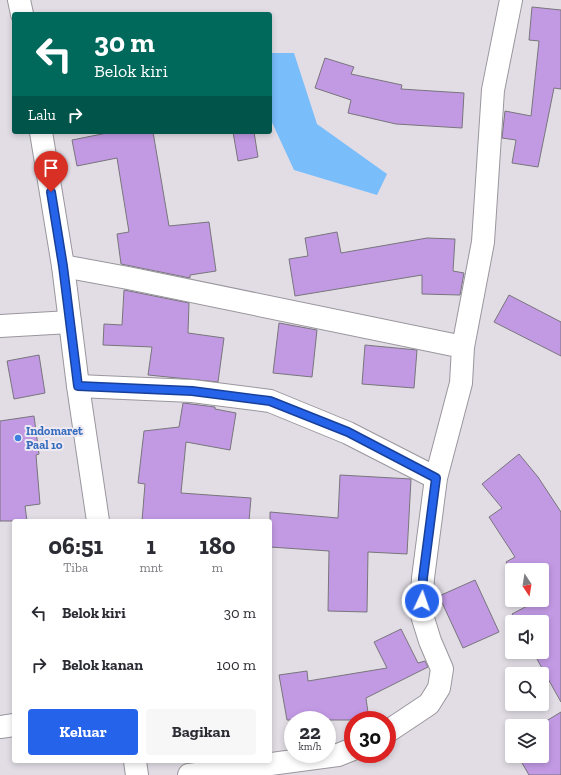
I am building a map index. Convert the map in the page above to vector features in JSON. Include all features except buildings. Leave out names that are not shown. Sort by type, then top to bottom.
[{"type":"main road","points":[[19,0],[22,12]]},
{"type":"main road","points":[[396,726],[429,704],[440,688],[442,669],[430,641],[421,612],[423,578],[436,478],[462,383],[463,347],[483,242],[493,90],[511,0]]},
{"type":"main road","points":[[41,134],[63,266],[78,386],[98,519]]},
{"type":"main road","points":[[63,266],[135,279],[463,347]]},
{"type":"main road","points":[[0,326],[70,322]]},
{"type":"main road","points":[[78,386],[192,391],[270,401],[348,432],[436,478]]},
{"type":"main road","points":[[0,727],[12,725]]},
{"type":"main road","points":[[189,775],[344,752]]},
{"type":"main road","points":[[135,763],[137,775]]},
{"type":"water","points":[[272,53],[294,53],[317,124],[387,174],[377,195],[294,170],[272,122]]},
{"type":"place","name":"Indomaret Paal 10","points":[[18,438]]},
{"type":"route","points":[[51,192],[63,266],[78,386],[192,391],[270,401],[348,432],[436,478],[423,578],[422,601]]}]
